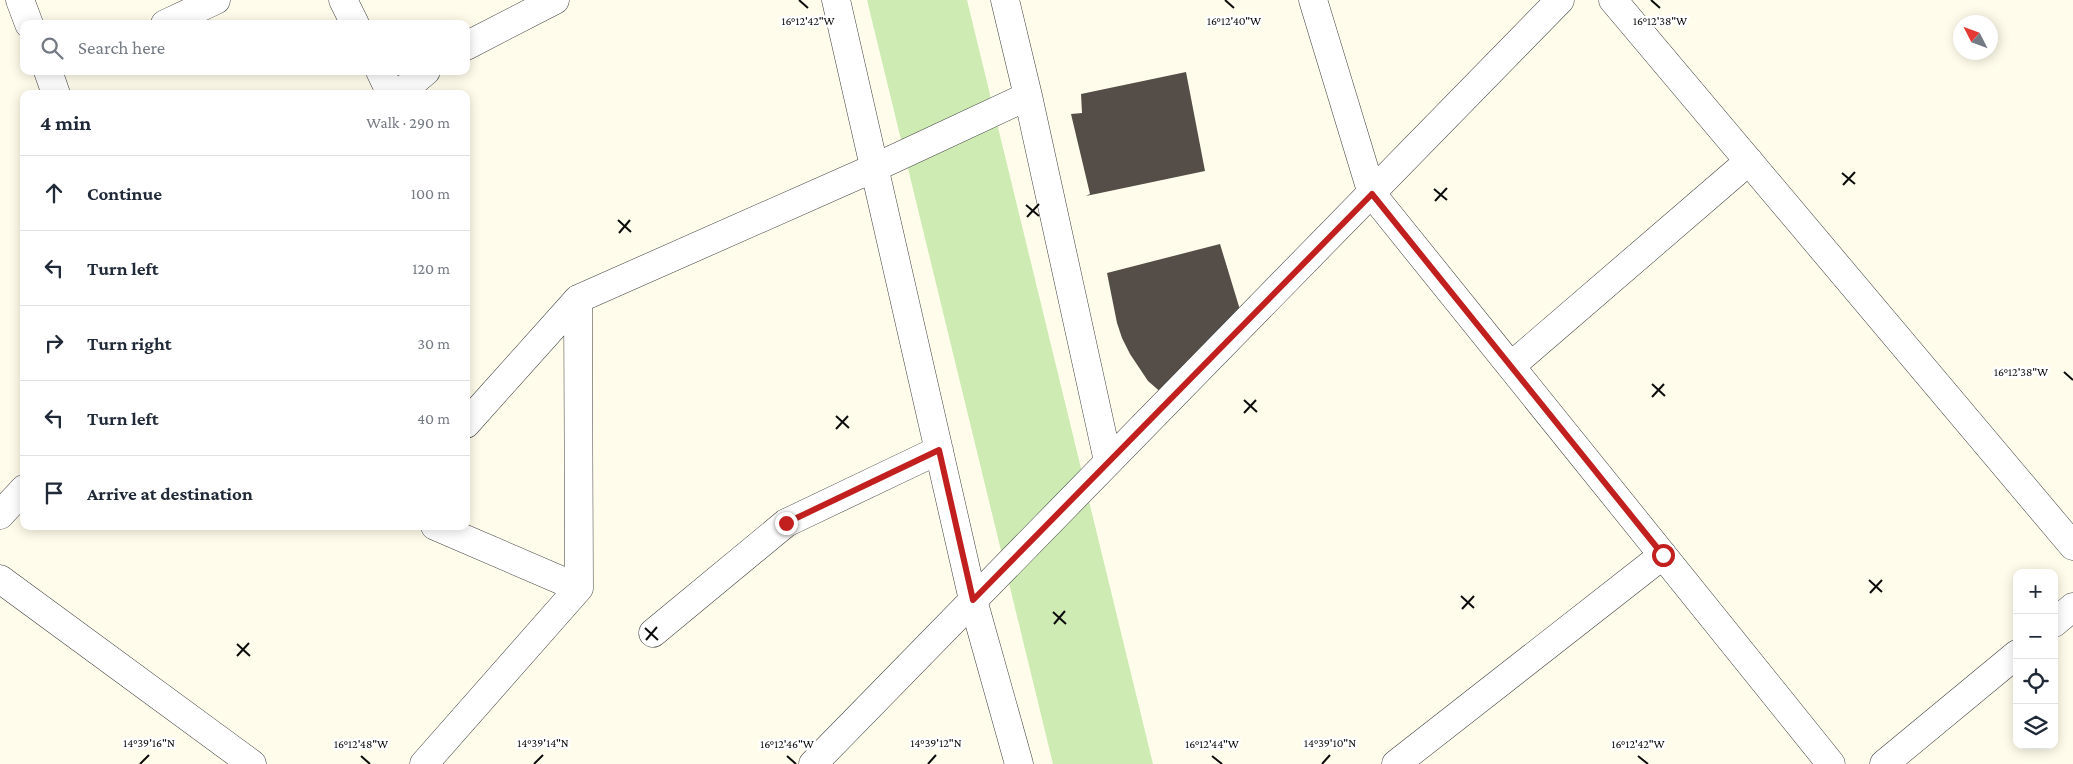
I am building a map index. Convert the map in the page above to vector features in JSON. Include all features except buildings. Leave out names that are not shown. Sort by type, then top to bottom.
[{"type":"street","points":[[20,0],[28,20]]},
{"type":"street","points":[[174,20],[216,0]]},
{"type":"street","points":[[343,0],[353,20]]},
{"type":"street","points":[[470,44],[554,0]]},
{"type":"street","points":[[836,0],[973,600],[1019,764]]},
{"type":"street","points":[[1005,0],[1028,96],[1108,461]]},
{"type":"street","points":[[1312,0],[1372,194],[1831,764]]},
{"type":"street","points":[[813,764],[1560,0]]},
{"type":"street","points":[[1613,0],[2073,546]]},
{"type":"street","points":[[382,75],[389,90]]},
{"type":"street","points":[[404,90],[421,75]]},
{"type":"street","points":[[470,420],[578,299],[874,168],[1028,96]]},
{"type":"street","points":[[1511,366],[1749,161]]},
{"type":"street","points":[[424,764],[579,588],[578,299]]},
{"type":"street","points":[[653,633],[786,523],[939,450]]},
{"type":"street","points":[[0,515],[20,493]]},
{"type":"street","points":[[444,530],[579,588]]},
{"type":"street","points":[[1396,764],[1663,555]]},
{"type":"street","points":[[0,579],[252,764]]},
{"type":"street","points":[[2058,620],[2073,607]]},
{"type":"street","points":[[1884,764],[2013,657]]},
{"type":"green space","points":[[867,0],[967,0],[1153,764],[1053,764]]},
{"type":"route","points":[[786,523],[939,450],[973,600],[1372,194],[1663,555]]}]
